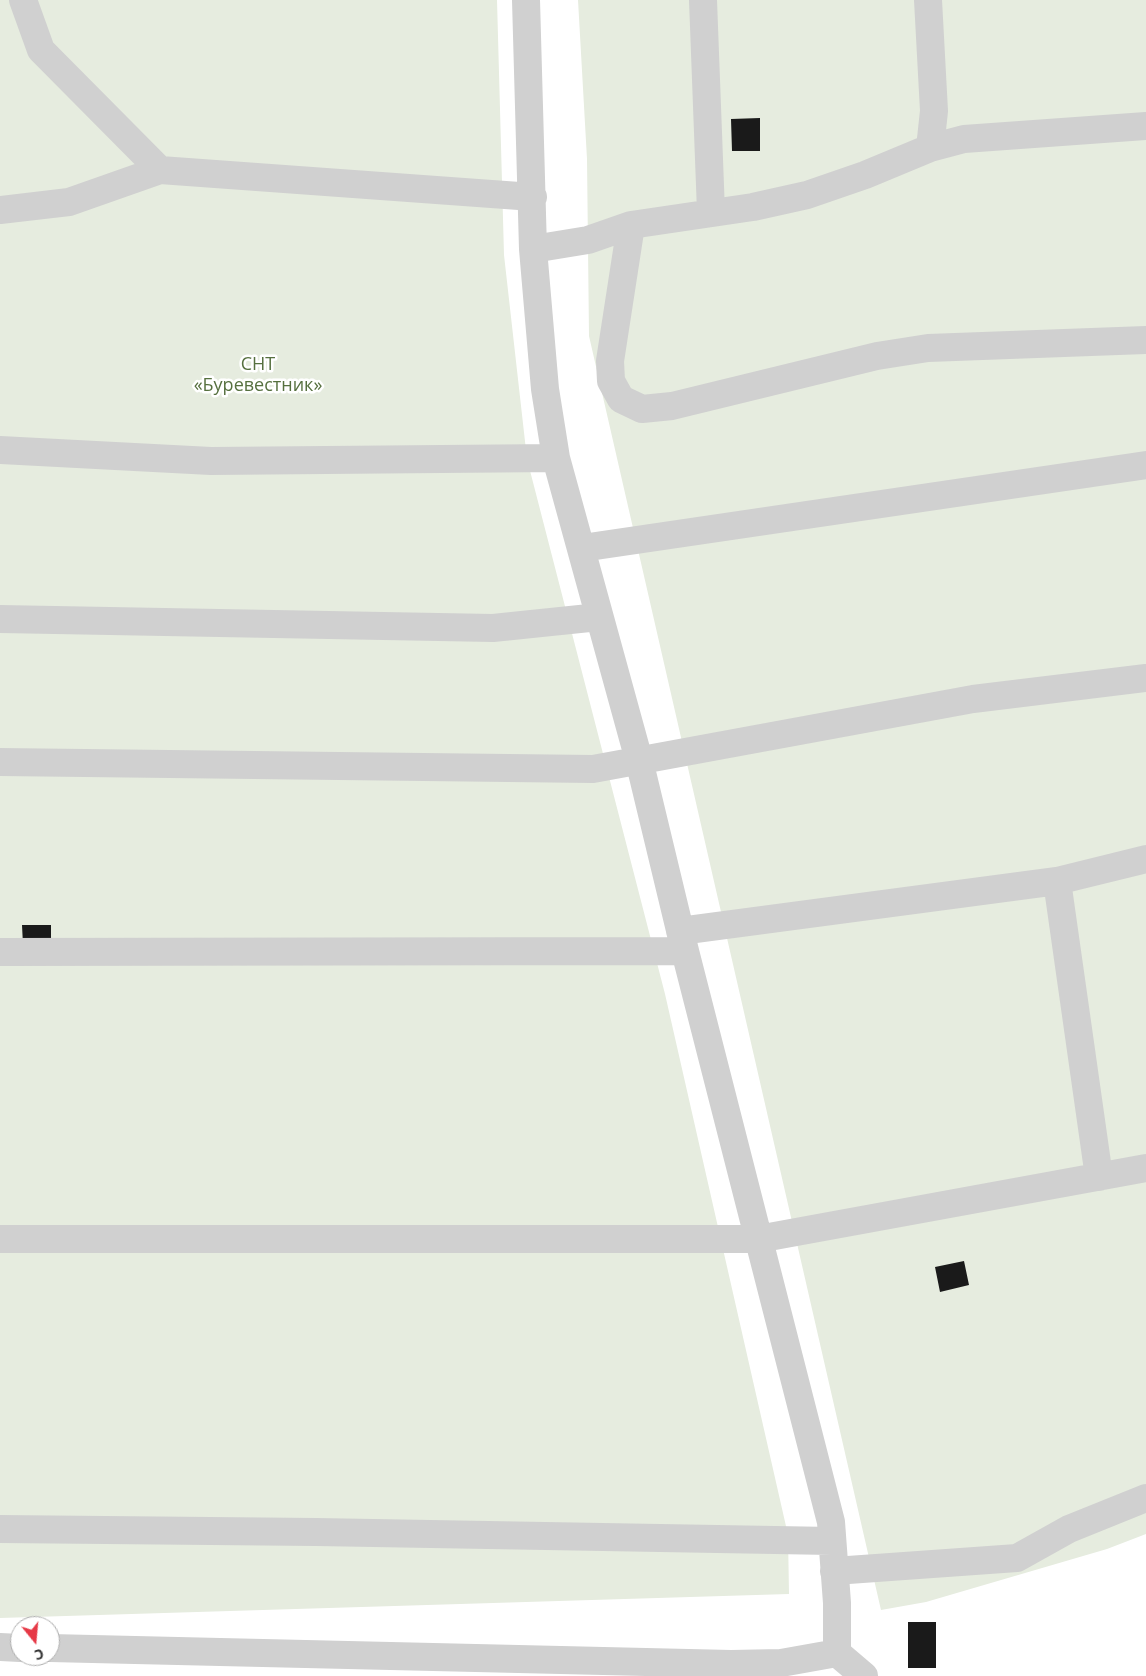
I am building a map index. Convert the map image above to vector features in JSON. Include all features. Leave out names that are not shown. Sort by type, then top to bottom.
[{"type":"street","points":[[23,0],[41,50],[160,170]]},
{"type":"street","points":[[526,0],[533,249],[545,389],[556,458],[639,760],[682,941],[831,1522],[837,1653],[864,1676]]},
{"type":"street","points":[[703,0],[712,212]]},
{"type":"street","points":[[928,0],[934,110],[934,130],[930,148]]},
{"type":"street","points":[[533,249],[588,240],[631,225],[753,207],[807,195],[865,175],[930,148],[964,139],[1146,126]]},
{"type":"street","points":[[0,210],[69,202],[160,170],[533,196]]},
{"type":"street","points":[[631,225],[610,361],[611,381],[621,399],[642,409],[672,406],[877,356],[928,348],[1146,340]]},
{"type":"street","points":[[0,450],[211,461],[556,458]]},
{"type":"street","points":[[582,548],[1146,465]]},
{"type":"street","points":[[0,619],[492,628],[600,617]]},
{"type":"street","points":[[0,762],[593,769],[973,699],[1146,678]]},
{"type":"street","points":[[0,952],[682,941],[1057,881],[1146,858]]},
{"type":"street","points":[[1057,881],[1099,1177]]},
{"type":"street","points":[[0,1239],[758,1239],[1146,1168]]},
{"type":"street","points":[[834,1571],[1016,1558],[1069,1529],[1146,1498]]},
{"type":"street","points":[[0,1529],[316,1532],[832,1542]]},
{"type":"street","points":[[60,1648],[731,1664],[781,1663],[837,1653]]},
{"type":"green space","name":"СНТ «Буревестник»","points":[[0,0],[497,0],[504,255],[527,459],[665,994],[788,1535],[789,1594],[60,1616],[10,1616],[10,1618],[0,1618]]},
{"type":"green space","points":[[578,0],[1146,0],[1146,1534],[1107,1549],[926,1602],[881,1610],[589,336],[587,159]]},
{"type":"building","points":[[760,118],[760,151],[732,151],[731,119]]},
{"type":"building","points":[[22,925],[51,925],[51,945],[23,945]]},
{"type":"building","points":[[964,1261],[969,1285],[940,1292],[935,1267]]},
{"type":"building","points":[[908,1622],[936,1622],[936,1668],[908,1668]]}]
